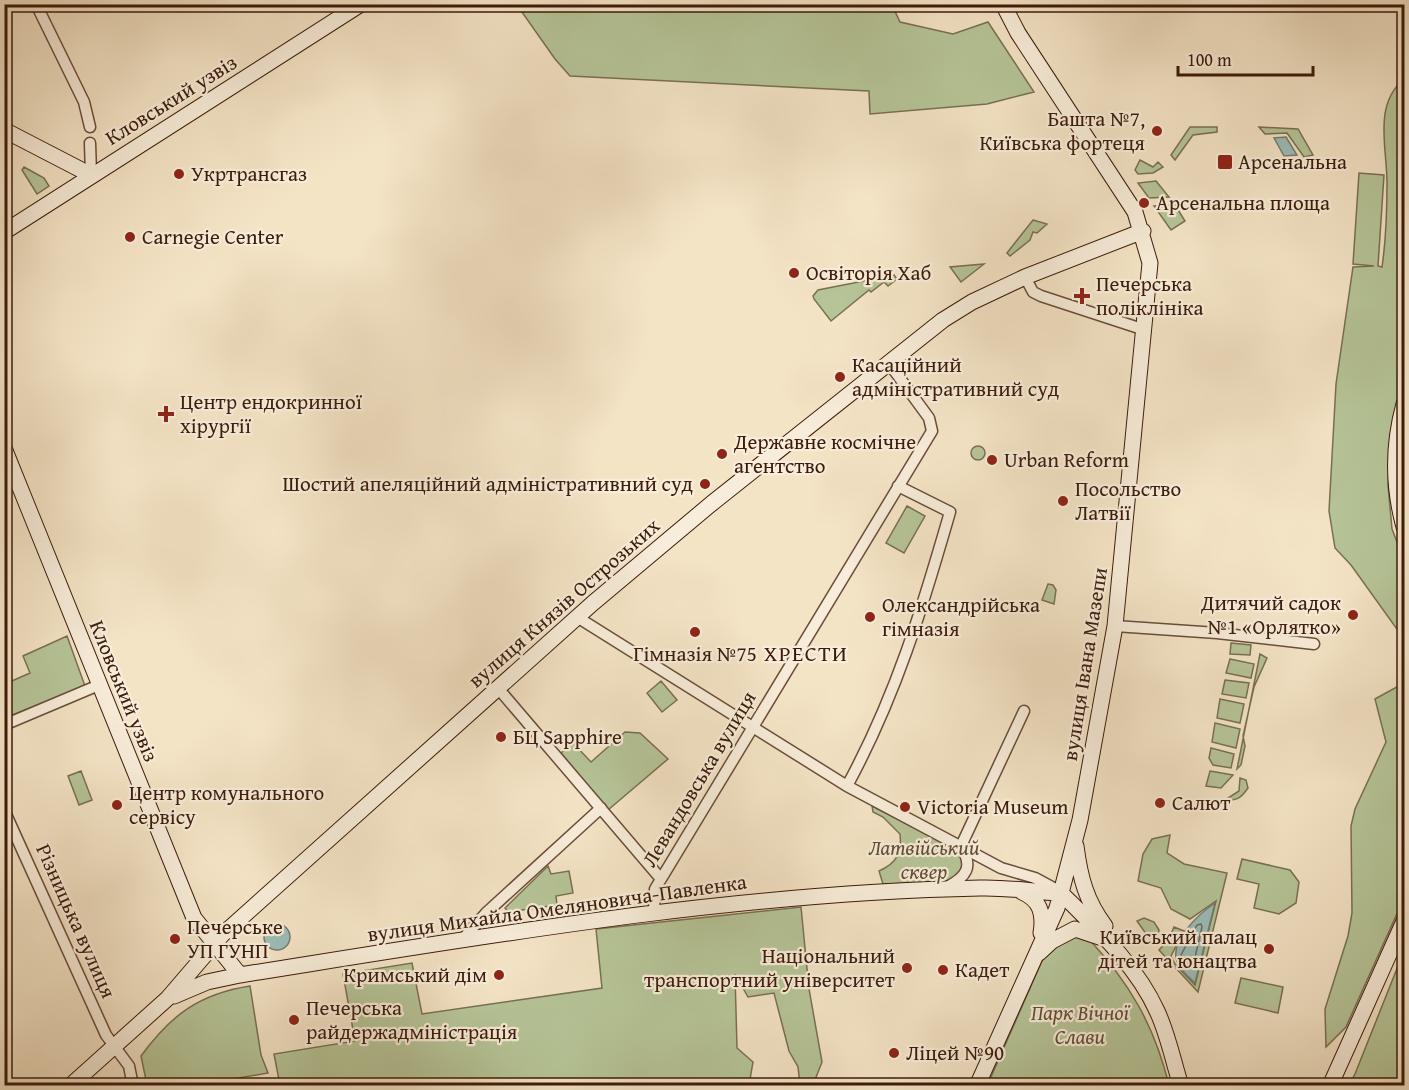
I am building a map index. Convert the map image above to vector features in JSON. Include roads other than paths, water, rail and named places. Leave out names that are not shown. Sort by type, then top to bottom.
[{"type":"main road","name":"Кловський узвіз","points":[[4,232],[361,4]]},
{"type":"main road","name":"вулиця Івана Мазепи","points":[[977,1086],[1061,893],[1076,834],[1115,626],[1150,263],[1143,231],[1135,212],[1018,33],[1003,4]]},
{"type":"main road","points":[[4,130],[91,175]]},
{"type":"main road","name":"вулиця Князів Острозьких","points":[[70,1086],[168,998],[228,930],[497,687],[711,504],[888,362],[960,309],[1025,277],[1143,231]]},
{"type":"main road","points":[[1404,404],[1395,456],[1400,510],[1404,527]]},
{"type":"main road","name":"Кловський узвіз","points":[[4,448],[194,918],[214,946]]},
{"type":"main road","points":[[1076,834],[1083,889],[1091,908],[1109,932],[1122,959]]},
{"type":"main road","points":[[1010,888],[1026,894],[1040,909],[1043,917],[1035,957]]},
{"type":"main road","name":"вулиця Михайла Омеляновича-Павленка","points":[[168,998],[207,982],[240,975],[654,912],[941,890],[1010,888],[1061,893]]},
{"type":"main road","points":[[1061,893],[1122,959],[1157,1010],[1181,1086]]},
{"type":"main road","points":[[1330,1086],[1404,921]]},
{"type":"main road","points":[[1035,957],[1052,941],[1075,929],[1086,931],[1107,941]]},
{"type":"main road","points":[[214,946],[240,975]]},
{"type":"street","points":[[36,4],[84,102],[90,127]]},
{"type":"street","points":[[90,143],[91,175]]},
{"type":"street","points":[[1025,277],[1034,292],[1041,296],[1142,329]]},
{"type":"street","name":"Левандовська вулиця","points":[[654,912],[652,900],[662,879],[932,431],[930,418],[888,362]]},
{"type":"street","points":[[847,786],[869,744],[904,664],[950,512],[898,486]]},
{"type":"street","points":[[577,617],[847,786],[1001,868],[1035,878],[1061,893]]},
{"type":"street","points":[[1115,626],[1217,633],[1314,645]]},
{"type":"street","points":[[4,725],[99,685]]},
{"type":"street","points":[[497,687],[662,879]]},
{"type":"street","points":[[960,846],[1024,711]]},
{"type":"street","points":[[462,940],[486,913],[601,808]]},
{"type":"street","name":"Різницька вулиця","points":[[4,810],[106,1035],[129,1066],[134,1086]]},
{"type":"street","points":[[941,890],[961,879],[968,869],[968,861],[960,846]]},
{"type":"water","points":[[1286,137],[1297,155],[1284,156],[1274,138]]},
{"type":"water","points":[[1215,903],[1195,983],[1178,964],[1177,945],[1194,920]]},
{"type":"water","points":[[277,924],[286,928],[290,937],[286,946],[277,950],[268,946],[264,937],[268,928]]},
{"type":"place","name":"Башта №7, Київська фортеця","points":[[1157,131]]},
{"type":"place","name":"Арсенальна","points":[[1225,162]]},
{"type":"place","name":"Укртрансгаз","points":[[179,174]]},
{"type":"place","name":"Арсенальна площа","points":[[1144,203]]},
{"type":"place","name":"Carnegie Center","points":[[130,237]]},
{"type":"place","name":"Освіторія Хаб","points":[[794,273]]},
{"type":"place","name":"Печерська поліклініка","points":[[1082,296]]},
{"type":"place","name":"Касаційний адміністративний суд","points":[[840,377]]},
{"type":"place","name":"Центр ендокринної хірургії","points":[[166,414]]},
{"type":"place","name":"Державне космічне агентство","points":[[722,454]]},
{"type":"place","name":"Urban Reform","points":[[992,460]]},
{"type":"place","name":"Шостий апеляційний адміністративний суд","points":[[705,484]]},
{"type":"place","name":"Посольство Латвії","points":[[1063,501]]},
{"type":"place","name":"Дитячий садок №1 «Орлятко»","points":[[1353,615]]},
{"type":"place","name":"Олександрійська гімназія","points":[[870,617]]},
{"type":"place","name":"Гімназія №75","points":[[695,632]]},
{"type":"place","name":"БЦ Sapphire","points":[[501,737]]},
{"type":"place","name":"Салют","points":[[1160,803]]},
{"type":"place","name":"Центр комунального сервісу","points":[[117,805]]},
{"type":"place","name":"Victoria Museum","points":[[905,807]]},
{"type":"place","name":"Печерське УП ГУНП","points":[[175,939]]},
{"type":"place","name":"Київський палац дітей та юнацтва","points":[[1269,949]]},
{"type":"place","name":"Національний транспортний університет","points":[[907,968]]},
{"type":"place","name":"Кадет","points":[[943,970]]},
{"type":"place","name":"Кримський дім","points":[[499,975]]},
{"type":"place","name":"Печерська райдержадміністрація","points":[[294,1020]]},
{"type":"place","name":"Ліцей №90","points":[[894,1053]]},
{"type":"district","name":"ХРЕСТИ","points":[[806,653]]},
{"type":"park label","name":"Латвійський сквер","points":[[924,860]]},
{"type":"park label","name":"Парк Вічної Слави","points":[[1080,1025]]}]
